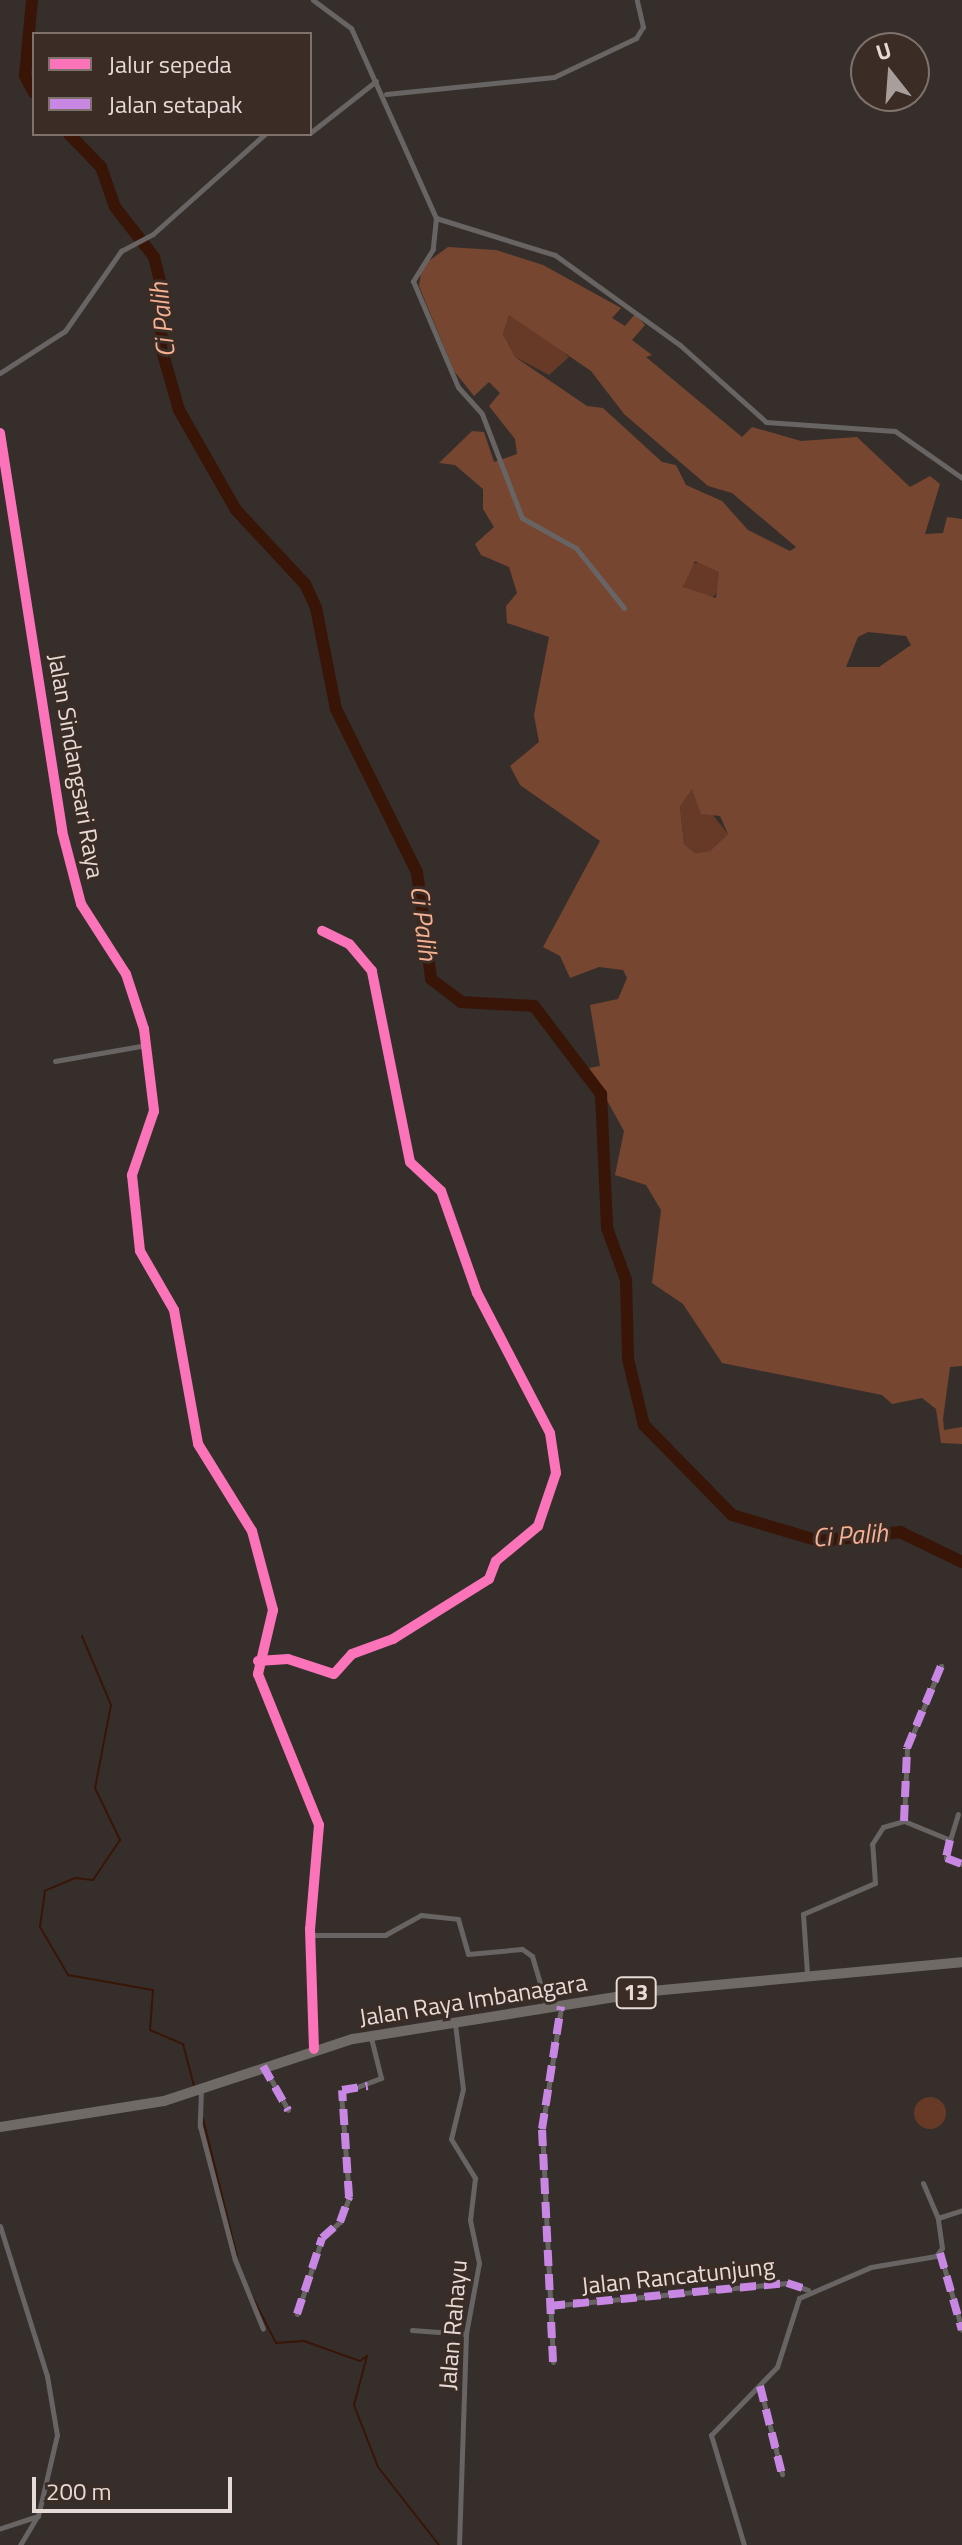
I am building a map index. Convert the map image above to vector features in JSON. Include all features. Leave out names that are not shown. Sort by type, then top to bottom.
[{"type":"highway","name":"Jalan Raya Imbanagara","points":[[0,2127],[197,2090],[314,2049],[371,2036],[547,2008],[807,1973],[962,1962]]},
{"type":"street","points":[[313,0],[351,28],[376,81],[386,94],[436,218],[433,249],[413,281],[458,387],[482,414],[522,518],[576,548],[624,608]]},
{"type":"street","points":[[386,94],[554,77],[636,38],[643,27],[637,0]]},
{"type":"street","points":[[312,131],[376,81]]},
{"type":"street","points":[[0,373],[65,331],[121,251],[153,234],[263,136]]},
{"type":"street","points":[[436,218],[555,255],[680,345],[766,422],[895,431],[962,478]]},
{"type":"street","name":"Jalan Sindangsari Raya","points":[[0,433],[62,831],[81,904],[126,974],[147,1045],[154,1111],[132,1175],[137,1236],[174,1310],[198,1444],[252,1531],[273,1610],[258,1661]]},
{"type":"street","points":[[314,2049],[310,1935],[319,1825],[258,1661],[288,1659],[334,1674],[355,1652],[393,1639],[489,1579],[496,1561],[538,1526],[556,1473],[550,1433],[477,1293],[441,1191],[410,1162],[372,971],[349,944],[322,931]]},
{"type":"street","points":[[55,1061],[147,1045]]},
{"type":"street","points":[[904,1821],[907,1748],[941,1666]]},
{"type":"street","points":[[958,1814],[946,1858],[962,1864]]},
{"type":"street","points":[[807,1973],[803,1914],[875,1883],[875,1836],[904,1821],[950,1840]]},
{"type":"street","points":[[310,1935],[385,1935],[421,1915],[458,1919],[468,1954],[522,1949],[532,1956],[547,2008]]},
{"type":"street","points":[[553,2362],[542,2116],[561,2006]]},
{"type":"street","name":"Jalan Rahayu","points":[[455,2023],[463,2089],[451,2139],[476,2183],[470,2220],[477,2298],[466,2334],[459,2545]]},
{"type":"street","points":[[297,2314],[322,2238],[340,2222],[349,2197],[342,2090],[381,2078],[371,2036]]},
{"type":"street","points":[[263,2066],[288,2110]]},
{"type":"street","points":[[197,2090],[203,2112],[200,2121],[235,2260],[263,2329]]},
{"type":"street","points":[[923,2183],[938,2218],[940,2253],[962,2330]]},
{"type":"street","points":[[938,2218],[962,2210]]},
{"type":"street","points":[[0,2226],[47,2376],[57,2435],[38,2516],[20,2545]]},
{"type":"street","points":[[744,2545],[711,2435],[760,2386],[786,2351],[808,2290],[940,2253]]},
{"type":"street","name":"Jalan Rancatunjung","points":[[549,2306],[787,2283],[808,2290]]},
{"type":"street","points":[[412,2330],[466,2334]]},
{"type":"street","points":[[760,2386],[782,2474]]},
{"type":"street","points":[[0,2528],[38,2516]]},
{"type":"shaded area","points":[[448,247],[496,250],[543,265],[621,308],[612,318],[625,326],[635,314],[645,325],[632,340],[652,355],[646,357],[742,437],[752,427],[801,441],[857,437],[910,487],[930,476],[940,484],[925,534],[943,533],[947,517],[962,519],[962,1366],[950,1367],[943,1419],[944,1430],[962,1427],[962,1444],[941,1443],[936,1409],[922,1398],[892,1404],[882,1395],[722,1363],[683,1304],[652,1283],[661,1210],[646,1185],[615,1175],[624,1131],[589,1068],[600,1066],[590,1005],[618,999],[627,978],[623,970],[599,967],[570,978],[560,956],[543,947],[600,841],[520,785],[510,766],[539,742],[534,715],[549,637],[507,623],[506,606],[517,593],[509,567],[481,555],[475,544],[494,527],[483,509],[483,489],[455,465],[439,463],[472,431],[484,432],[494,462],[517,454],[515,439],[489,406],[500,393],[489,382],[474,396],[454,371],[419,286],[422,266]],"holes":[[[509,315],[591,371],[624,414],[708,486],[732,493],[796,547],[790,551],[748,530],[722,501],[686,485],[676,465],[662,462],[603,408],[587,406],[515,357],[503,334]],[[695,561],[719,572],[716,598],[683,587]],[[868,632],[906,636],[911,645],[879,667],[846,667],[858,637]],[[692,789],[701,814],[720,816],[728,834],[710,851],[695,853],[684,844],[680,807]]]},
{"type":"shaded area","points":[[509,315],[523,318],[569,357],[549,375],[515,357],[503,334]]},
{"type":"shaded area","points":[[702,562],[715,568],[721,581],[715,594],[702,600],[689,594],[683,581],[689,568]]},
{"type":"shaded area","points":[[692,789],[728,834],[710,851],[695,853],[684,844],[680,807]]},
{"type":"shaded area","points":[[930,2097],[941,2102],[946,2113],[941,2124],[930,2129],[919,2124],[914,2113],[919,2102]]},
{"type":"waterway","name":"Ci Palih","points":[[32,0],[25,76],[32,89]]},
{"type":"waterway","name":"Ci Palih","points":[[71,136],[101,167],[115,207],[154,257],[163,294],[161,347],[179,410],[236,510],[305,584],[316,608],[336,709],[417,872],[431,979],[461,1002],[534,1006],[601,1094],[607,1228],[626,1280],[628,1359],[644,1425],[732,1515],[820,1541],[900,1532],[962,1562]]},
{"type":"waterway","points":[[82,1636],[111,1705],[95,1788],[120,1840],[93,1880],[75,1878],[45,1891],[40,1927],[68,1975],[153,1990],[150,2030],[183,2044],[194,2086]]},
{"type":"waterway","points":[[203,2119],[237,2256]]},
{"type":"waterway","points":[[250,2292],[276,2343],[304,2341],[360,2361],[367,2356],[354,2405],[378,2467],[439,2545]]},
{"type":"marked path","points":[[904,1821],[907,1748],[941,1666]]},
{"type":"marked path","points":[[950,1840],[946,1858],[962,1864]]},
{"type":"marked path","points":[[553,2362],[542,2129],[561,2006]]},
{"type":"marked path","points":[[263,2066],[288,2110]]},
{"type":"marked path","points":[[297,2314],[322,2238],[340,2222],[349,2197],[342,2090],[368,2086]]},
{"type":"marked path","points":[[940,2253],[962,2330]]},
{"type":"marked path","points":[[549,2306],[787,2283],[808,2290]]},
{"type":"marked path","points":[[760,2386],[782,2474]]},
{"type":"cycle path","points":[[0,433],[62,831],[81,904],[126,974],[144,1029],[154,1111],[132,1175],[140,1251],[174,1310],[198,1444],[252,1531],[273,1610],[258,1674],[319,1825],[310,1929],[314,2049]]},
{"type":"cycle path","points":[[258,1661],[288,1659],[334,1674],[352,1654],[393,1639],[489,1579],[496,1561],[538,1526],[556,1473],[550,1433],[477,1293],[441,1191],[410,1162],[372,971],[349,944],[322,931]]}]
